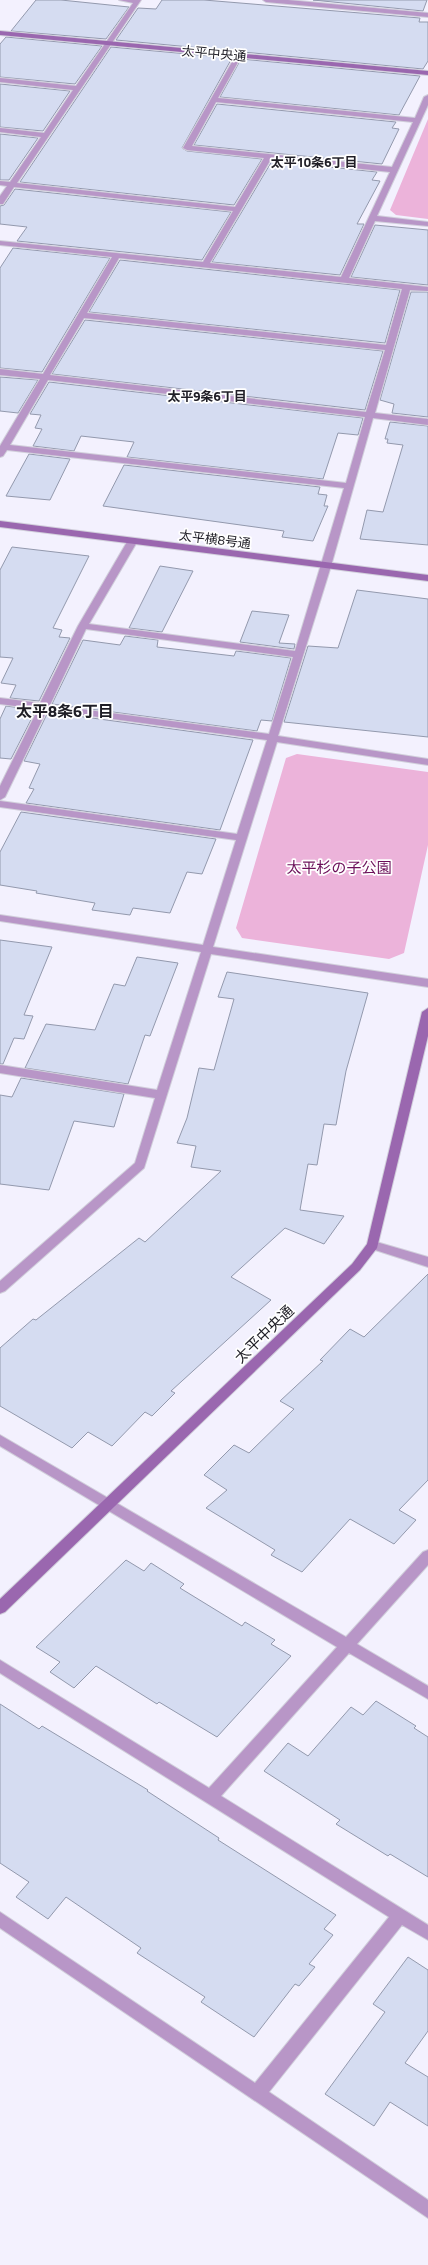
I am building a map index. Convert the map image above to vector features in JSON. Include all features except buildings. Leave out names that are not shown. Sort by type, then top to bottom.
[{"type":"street","points":[[122,0],[138,1]]},
{"type":"street","points":[[266,0],[428,15]]},
{"type":"street","points":[[0,202],[138,1]]},
{"type":"street","name":"太平中央通","points":[[0,33],[428,73]]},
{"type":"street","points":[[239,55],[186,148],[395,170]]},
{"type":"street","points":[[0,80],[78,88]]},
{"type":"street","points":[[344,280],[428,98]]},
{"type":"street","points":[[214,100],[418,120]]},
{"type":"street","points":[[0,130],[46,135]]},
{"type":"street","points":[[205,265],[268,157]]},
{"type":"street","points":[[0,183],[237,209]]},
{"type":"street","points":[[373,218],[428,224]]},
{"type":"street","points":[[0,243],[428,289]]},
{"type":"street","points":[[117,255],[2,450],[348,486]]},
{"type":"street","points":[[0,1288],[140,1165],[209,950],[299,655],[407,287]]},
{"type":"street","points":[[82,314],[388,348]]},
{"type":"street","points":[[0,372],[428,422]]},
{"type":"street","name":"太平横8号通","points":[[0,524],[132,542],[428,578]]},
{"type":"street","points":[[0,797],[83,626],[132,542]]},
{"type":"street","points":[[83,626],[299,655]]},
{"type":"street","points":[[0,702],[273,738],[428,762]]},
{"type":"street","points":[[0,804],[242,838]]},
{"type":"street","points":[[0,918],[428,983]]},
{"type":"street","name":"太平中央通","points":[[0,1608],[110,1505],[356,1267],[373,1245],[428,1012]]},
{"type":"street","points":[[0,1069],[162,1095]]},
{"type":"street","points":[[373,1245],[428,1262]]},
{"type":"street","points":[[0,1440],[428,1693]]},
{"type":"street","points":[[210,1797],[428,1556]]},
{"type":"street","points":[[0,1666],[428,1933]]},
{"type":"street","points":[[257,2094],[400,1915]]},
{"type":"street","points":[[0,1919],[428,2210]]},
{"type":"green space","points":[[428,119],[428,219],[396,215],[390,210]]},
{"type":"green space","name":"太平杉の子公園","points":[[297,754],[428,772],[428,845],[404,953],[389,959],[242,938],[236,928],[286,758]]},
{"type":"district","name":"太平10条6丁目","points":[[314,162]]},
{"type":"district","name":"太平9条6丁目","points":[[207,396]]},
{"type":"district","name":"太平8条6丁目","points":[[65,711]]}]
